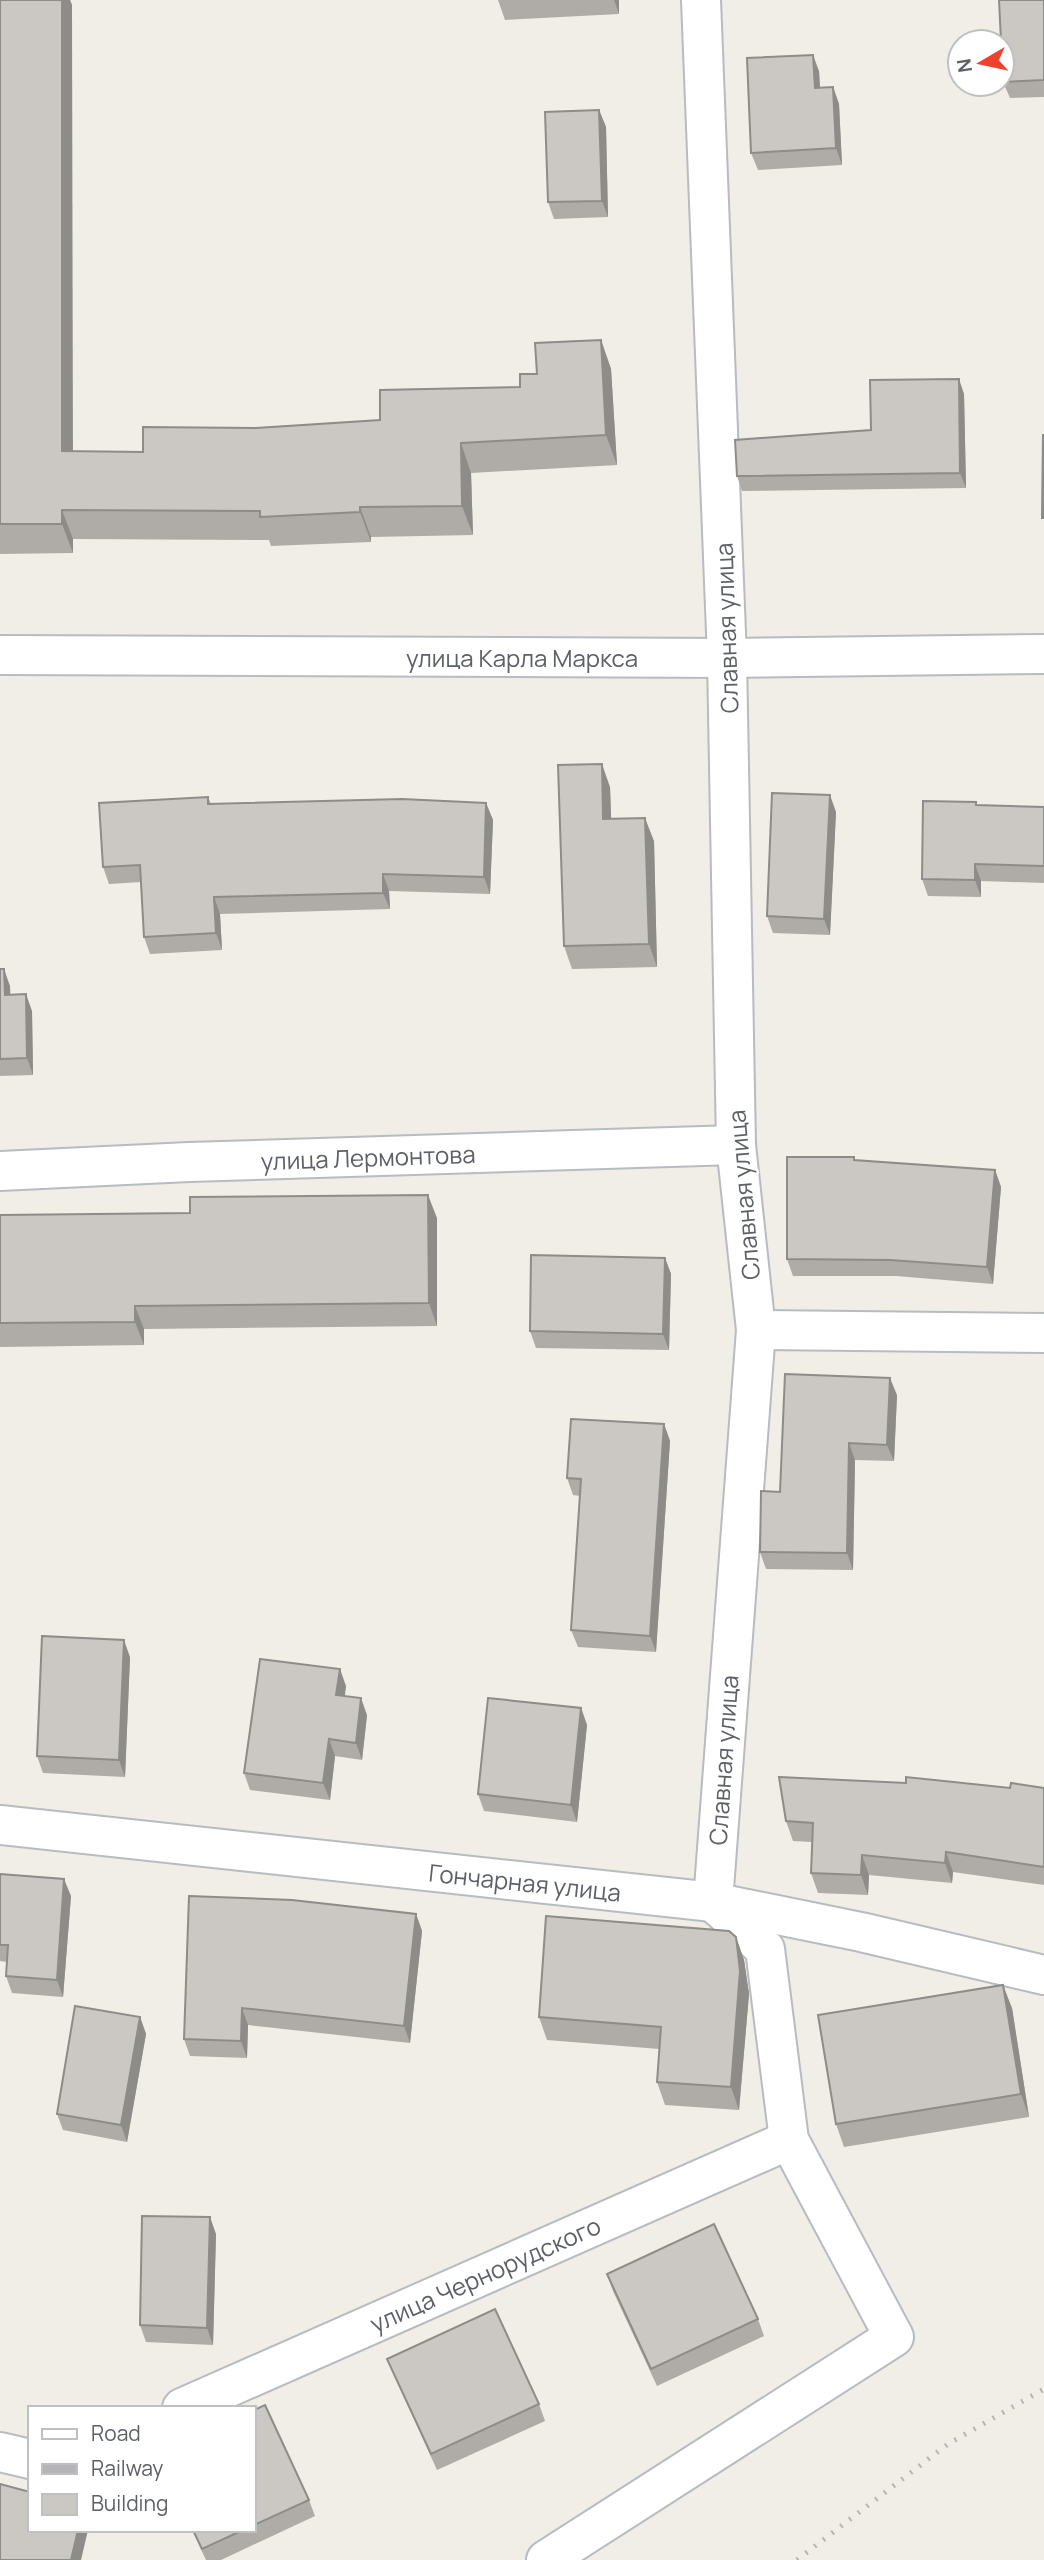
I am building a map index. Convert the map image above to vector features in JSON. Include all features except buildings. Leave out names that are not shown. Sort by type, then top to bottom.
[{"type":"street","name":"Славная улица","points":[[701,0],[727,658],[736,1145],[755,1330],[713,1902]]},
{"type":"street","name":"улица Карла Маркса","points":[[0,655],[727,658],[1044,654]]},
{"type":"street","name":"улица Лермонтова","points":[[0,1171],[736,1145]]},
{"type":"street","points":[[755,1330],[1044,1333]]},
{"type":"street","name":"Гончарная улица","points":[[0,1825],[713,1902],[861,1932],[1044,1975]]},
{"type":"street","points":[[546,2560],[894,2337],[789,2140],[765,1949],[713,1902]]},
{"type":"street","name":"улица Чернорудского","points":[[187,2406],[789,2140]]},
{"type":"street","points":[[0,2452],[28,2459]]},
{"type":"railway","points":[[797,2560],[948,2444],[1044,2389]]}]
